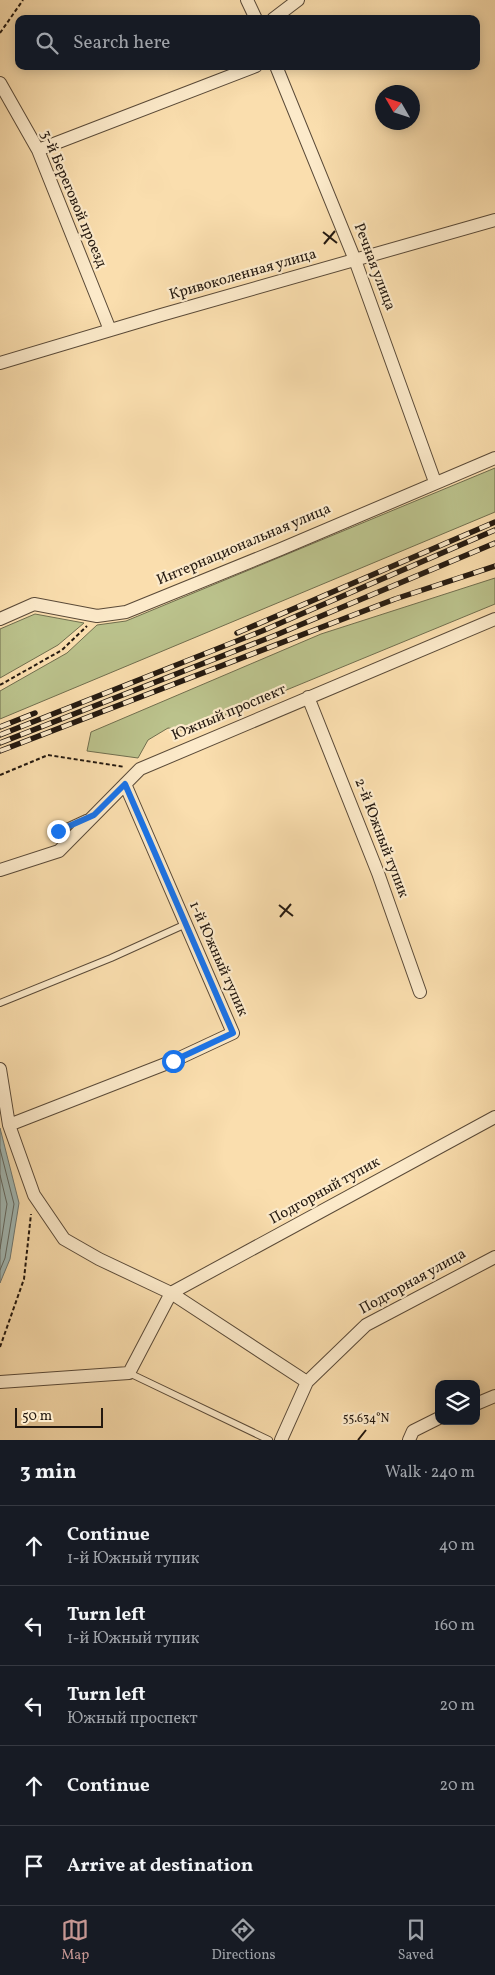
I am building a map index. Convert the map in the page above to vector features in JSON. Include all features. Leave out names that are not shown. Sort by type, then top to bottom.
[{"type":"street","points":[[247,0],[254,15]]},
{"type":"street","points":[[278,15],[298,0]]},
{"type":"street","points":[[38,150],[246,70]]},
{"type":"street","name":"Речная улица","points":[[278,70],[355,260],[434,482]]},
{"type":"street","name":"3-й Береговой проезд","points":[[0,84],[38,150],[110,330]]},
{"type":"street","name":"Кривоколенная улица","points":[[0,363],[495,220]]},
{"type":"street","name":"Интернациональная улица","points":[[0,618],[34,604],[97,616],[126,612],[281,549],[434,482],[495,458]]},
{"type":"street","name":"Южный проспект","points":[[0,870],[58,851],[140,769],[308,697],[494,623]]},
{"type":"street","name":"2-й Южный тупик","points":[[308,697],[378,873],[420,992]]},
{"type":"street","name":"1-й Южный тупик","points":[[8,1125],[173,1061],[233,1033],[125,784]]},
{"type":"street","points":[[0,1070],[8,1125],[34,1195],[64,1239],[99,1259],[171,1293],[307,1382],[281,1440]]},
{"type":"street","name":"Подгорный тупик","points":[[171,1293],[495,1117]]},
{"type":"street","name":"Подгорная улица","points":[[307,1382],[366,1325],[495,1257]]},
{"type":"street","points":[[0,1382],[129,1374],[171,1293]]},
{"type":"street","points":[[480,1402],[495,1396]]},
{"type":"street","points":[[409,1440],[413,1431],[435,1420]]},
{"type":"lane","points":[[58,831],[94,815]]},
{"type":"lane","points":[[0,1003],[111,958],[186,924]]},
{"type":"lane","points":[[129,1374],[269,1440]]},
{"type":"path","points":[[0,33],[23,0]]},
{"type":"path","points":[[0,685],[62,650],[97,616]]},
{"type":"path","points":[[0,775],[48,755],[140,769]]},
{"type":"path","points":[[0,1347],[24,1279],[34,1195]]},
{"type":"green space","points":[[495,468],[495,512],[0,719],[0,691],[67,653],[97,625],[126,621]]},
{"type":"green space","points":[[495,578],[495,604],[187,731],[168,728],[148,740],[138,758],[87,751],[91,732],[321,634]]},
{"type":"green space","points":[[35,614],[84,623],[58,645],[0,678],[0,629]]},
{"type":"water","points":[[0,1128],[19,1203],[10,1259],[0,1283]]},
{"type":"railway","points":[[237,633],[495,522]]},
{"type":"railway","points":[[0,735],[262,631],[495,530]]},
{"type":"railway","points":[[0,743],[276,635],[495,543]]},
{"type":"railway","points":[[0,751],[395,599],[495,566]]},
{"type":"railway","points":[[0,727],[35,713]]},
{"type":"route","points":[[58,831],[94,815],[125,784],[233,1033],[173,1061]]}]
